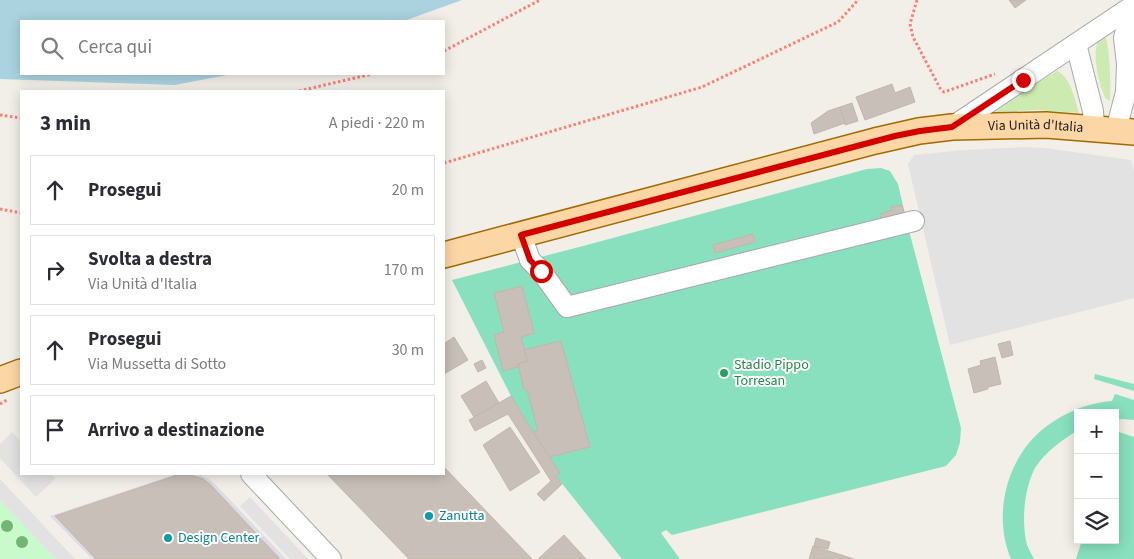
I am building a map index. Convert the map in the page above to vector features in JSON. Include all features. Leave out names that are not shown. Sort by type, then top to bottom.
[{"type":"main road","name":"Via Unità d'Italia","points":[[445,255],[920,131],[952,127],[1036,125],[1115,130]]},
{"type":"main road","points":[[0,380],[20,372]]},
{"type":"street","points":[[952,127],[1133,5]]},
{"type":"street","points":[[1076,44],[1093,111],[1115,130],[1130,70],[1124,38],[1133,5]]},
{"type":"street","points":[[521,235],[530,260],[541,271],[567,307],[914,222]]},
{"type":"street","points":[[252,475],[330,559]]},
{"type":"path","points":[[445,50],[540,0]]},
{"type":"path","points":[[445,163],[702,87],[838,22],[858,0]]},
{"type":"path","points":[[917,0],[910,24],[913,37],[941,90],[944,92],[999,73]]},
{"type":"path","points":[[303,90],[368,75]]},
{"type":"path","points":[[0,115],[20,118]]},
{"type":"path","points":[[0,209],[20,213]]},
{"type":"green space","points":[[1105,34],[1110,67],[1110,101],[1106,99],[1101,86],[1096,60],[1099,39]]},
{"type":"green space","points":[[1057,71],[1069,83],[1079,113],[1037,110],[995,112],[1035,84]]},
{"type":"green space","name":"Stadio Pippo Torresan","points":[[881,168],[890,171],[898,184],[961,428],[960,442],[956,455],[946,466],[672,535],[666,530],[661,533],[680,559],[622,559],[556,476],[559,473],[511,396],[452,280],[867,169]]},
{"type":"green space","points":[[1095,374],[1134,384],[1134,391],[1094,379]]},
{"type":"green space","points":[[1115,394],[1134,400],[1134,420],[1119,419],[1119,409],[1077,409],[1100,402],[1112,401]]},
{"type":"green space","points":[[1074,410],[1074,433],[1059,443],[1041,460],[1033,472],[1026,497],[1025,533],[1029,550],[1034,559],[1011,559],[1003,530],[1003,514],[1004,499],[1013,469],[1029,443],[1046,427]]},
{"type":"green space","points":[[1119,432],[1134,437],[1134,559],[1076,559],[1081,544],[1119,544]]},
{"type":"green space","points":[[0,500],[56,559],[0,559]]},
{"type":"shaded area","points":[[1026,147],[1131,160],[1134,170],[1134,298],[950,345],[908,164],[914,155]]},
{"type":"shaded area","points":[[12,432],[20,441],[20,475],[52,475],[55,479],[36,497],[0,458],[0,444]]},
{"type":"shaded area","points":[[176,475],[56,516],[96,559],[92,559],[50,516]]},
{"type":"shaded area","points":[[189,475],[201,475],[216,485],[286,559],[280,559],[210,484],[203,479]]},
{"type":"shaded area","points":[[0,479],[75,559],[56,559],[0,500]]},
{"type":"shaded area","points":[[250,497],[308,559],[290,559],[240,506]]},
{"type":"water","points":[[0,0],[462,0],[407,20],[20,20],[20,75],[227,75],[175,85],[0,79]]},
{"type":"building","points":[[1009,0],[1026,0],[1015,8]]},
{"type":"building","points":[[892,84],[895,93],[910,87],[915,102],[865,120],[856,97]]},
{"type":"building","points":[[852,103],[858,121],[845,125],[840,107]]},
{"type":"building","points":[[840,107],[845,123],[814,134],[811,123],[828,111]]},
{"type":"building","points":[[902,205],[906,221],[883,224],[880,214],[892,210],[891,207]]},
{"type":"building","points":[[753,234],[755,242],[715,253],[713,245]]},
{"type":"building","points":[[522,286],[534,333],[521,337],[528,361],[518,364],[518,367],[503,371],[494,335],[504,332],[494,293]]},
{"type":"building","points":[[454,337],[468,360],[445,373],[445,343]]},
{"type":"building","points":[[561,341],[590,447],[549,457],[533,432],[538,431],[527,390],[524,390],[518,364],[528,361],[524,350]]},
{"type":"building","points":[[1010,341],[1013,355],[1002,358],[998,344]]},
{"type":"building","points":[[995,357],[1001,384],[974,393],[968,369],[981,365],[980,361]]},
{"type":"building","points":[[482,360],[486,368],[478,372],[474,364]]},
{"type":"building","points":[[486,381],[499,403],[474,417],[461,396]]},
{"type":"building","points":[[511,396],[560,473],[556,476],[562,484],[544,501],[537,494],[551,481],[508,414],[475,431],[469,420]]},
{"type":"building","points":[[510,427],[540,472],[510,491],[483,445]]},
{"type":"building","name":"Zanutta","points":[[445,468],[532,559],[409,559],[328,475],[445,475]]},
{"type":"building","name":"Design Center","points":[[177,475],[194,476],[210,484],[280,559],[96,559],[55,516]]},
{"type":"building","points":[[564,535],[586,559],[538,559]]},
{"type":"building","points":[[816,538],[830,542],[828,549],[814,546]]},
{"type":"building","points":[[813,546],[854,559],[809,559]]},
{"type":"place","name":"Stadio Pippo Torresan","points":[[724,373]]},
{"type":"place","name":"Zanutta","points":[[429,516]]},
{"type":"place","name":"Design Center","points":[[168,538]]},
{"type":"route","points":[[541,271],[530,260],[521,235],[895,136],[952,127],[1023,80]]}]
